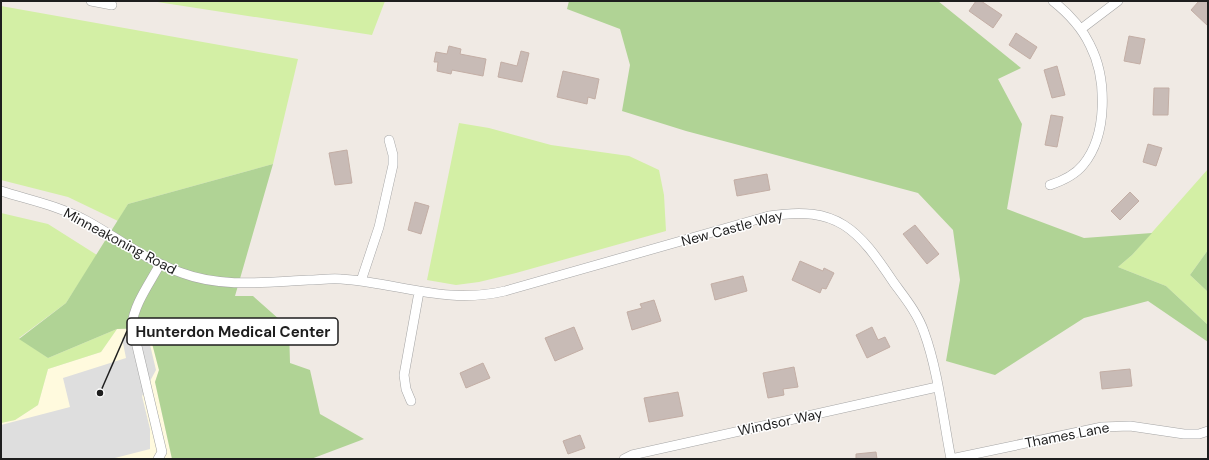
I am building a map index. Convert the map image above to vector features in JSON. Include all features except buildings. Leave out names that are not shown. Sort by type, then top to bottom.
[{"type":"street","points":[[92,1],[112,5]]},
{"type":"street","points":[[1050,185],[1063,180],[1083,165],[1092,150],[1101,119],[1103,96],[1100,70],[1090,45],[1081,29],[1053,1]]},
{"type":"street","points":[[1081,29],[1118,1]]},
{"type":"street","points":[[361,281],[379,227],[393,165],[393,155],[389,140]]},
{"type":"street","name":"Minneakoning Road","points":[[1,191],[50,206],[86,220],[160,264],[189,275],[228,283],[339,279],[361,281]]},
{"type":"street","name":"New Castle Way","points":[[361,281],[452,297],[488,295],[769,216],[793,212],[819,214],[838,221],[853,230],[883,266],[916,315],[924,330],[951,459]]},
{"type":"street","points":[[158,459],[162,452],[132,325],[136,311],[160,264]]},
{"type":"street","points":[[411,401],[406,389],[404,375],[419,292]]},
{"type":"street","name":"Windsor Way","points":[[624,459],[632,455],[937,387]]},
{"type":"street","name":"Thames Lane","points":[[951,459],[1102,427],[1130,426],[1184,434],[1199,434],[1208,431]]},
{"type":"shaded area","points":[[148,328],[159,370],[155,382],[172,459],[1,459],[1,423],[15,420],[38,405],[48,369],[101,352],[117,329]]},
{"type":"shaded area","points":[[147,332],[156,370],[142,396],[150,429],[150,449],[111,459],[1,459],[1,425],[70,407],[63,378],[126,358],[122,338]]},
{"type":"green space","points":[[151,1],[385,1],[372,35]]},
{"type":"green space","points":[[569,1],[938,1],[1021,68],[998,79],[1022,124],[1007,209],[1084,238],[1152,233],[1132,255],[1118,267],[1166,286],[1208,325],[1208,342],[1148,301],[1084,318],[995,375],[946,361],[960,280],[953,230],[918,193],[686,131],[622,111],[630,65],[620,29],[567,9]]},
{"type":"green space","points":[[1,6],[298,59],[273,164],[128,204],[118,221],[68,197],[1,180]]},
{"type":"green space","points":[[459,123],[489,128],[551,145],[629,156],[659,170],[664,195],[666,231],[479,282],[456,285],[427,280]]},
{"type":"green space","points":[[273,164],[235,296],[253,296],[289,328],[290,363],[310,370],[320,414],[364,439],[311,459],[172,459],[155,382],[159,370],[148,328],[117,329],[48,358],[19,339],[66,303],[128,204]]},
{"type":"green space","points":[[1208,169],[1208,250],[1190,275],[1208,292],[1208,325],[1166,286],[1118,267],[1132,255]]},
{"type":"green space","points":[[1,213],[48,224],[97,255],[66,303],[19,338],[48,358],[117,329],[101,352],[48,369],[38,405],[15,420],[1,423]]},
{"type":"green space","points":[[1208,250],[1208,292],[1190,275]]},
{"type":"place","name":"Hunterdon Medical Center","points":[[100,393]]}]
